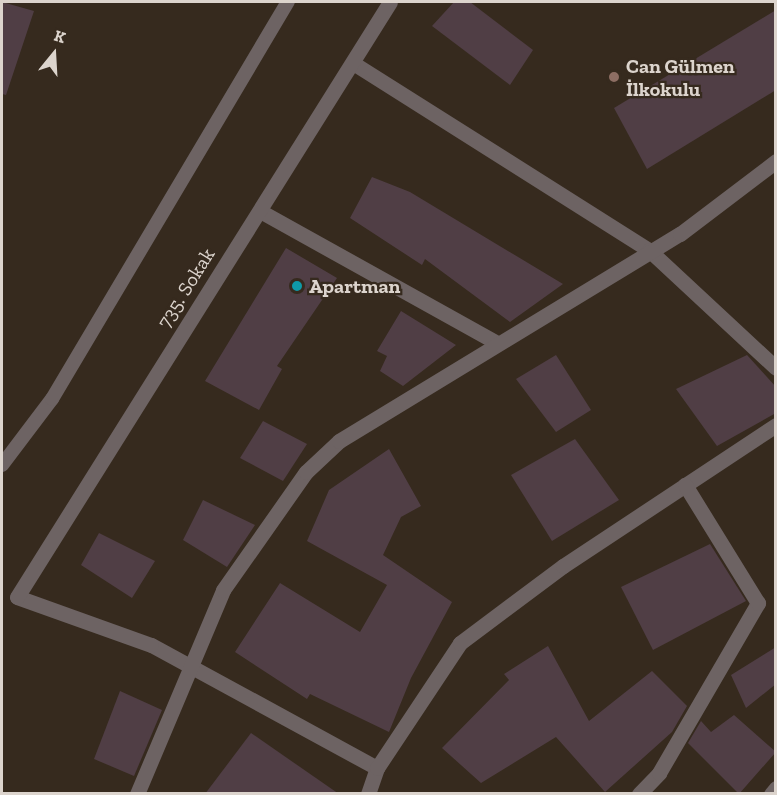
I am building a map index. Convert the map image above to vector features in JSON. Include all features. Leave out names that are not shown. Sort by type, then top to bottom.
[{"type":"street","name":"735. Sokak","points":[[190,667],[151,645],[17,597],[390,2]]},
{"type":"street","points":[[353,63],[648,250],[776,368]]},
{"type":"street","points":[[137,794],[223,590],[306,472],[339,441],[648,250],[680,234],[776,161]]},
{"type":"street","points":[[260,211],[497,343]]},
{"type":"street","points":[[368,794],[377,768],[460,643],[685,485],[776,425]]},
{"type":"street","points":[[639,794],[659,772],[758,603],[685,485]]},
{"type":"street","points":[[190,667],[377,768]]},
{"type":"street","points":[[771,794],[776,788]]},
{"type":"lane","points":[[2,465],[52,399],[288,2]]},
{"type":"building","points":[[2,2],[34,11],[6,95],[2,94]]},
{"type":"building","points":[[454,2],[470,2],[533,50],[510,85],[432,26]]},
{"type":"building","points":[[776,10],[776,90],[647,169],[614,108]]},
{"type":"building","points":[[372,177],[410,192],[563,284],[510,322],[425,259],[422,265],[350,218]]},
{"type":"building","points":[[286,248],[337,278],[277,366],[282,369],[259,410],[205,381]]},
{"type":"building","points":[[401,311],[456,345],[403,386],[380,371],[387,356],[377,351]]},
{"type":"building","points":[[556,355],[591,410],[556,432],[516,379]]},
{"type":"building","points":[[747,355],[776,387],[776,413],[717,446],[676,389]]},
{"type":"building","points":[[263,421],[307,444],[283,481],[240,458]]},
{"type":"building","points":[[575,439],[619,500],[552,541],[511,475]]},
{"type":"building","points":[[389,449],[421,506],[401,517],[383,555],[452,602],[411,678],[389,732],[310,694],[307,699],[235,652],[280,583],[360,632],[387,585],[307,541],[329,490]]},
{"type":"building","points":[[203,500],[255,525],[227,567],[183,540]]},
{"type":"building","points":[[99,533],[155,561],[132,598],[81,565]]},
{"type":"building","points":[[710,544],[746,601],[653,650],[621,587]]},
{"type":"building","points":[[548,646],[589,721],[652,671],[687,706],[672,732],[605,792],[556,737],[481,783],[442,748],[509,680],[504,674]]},
{"type":"building","points":[[776,647],[776,684],[746,708],[731,675]]},
{"type":"building","points":[[120,691],[162,710],[134,776],[94,759]]},
{"type":"building","points":[[734,715],[776,752],[739,794],[688,743],[701,721],[711,732]]},
{"type":"building","points":[[251,733],[339,794],[205,794]]},
{"type":"place","name":"Can Gülmen İlkokulu","points":[[614,77]]},
{"type":"place","name":"Apartman","points":[[297,286]]}]
